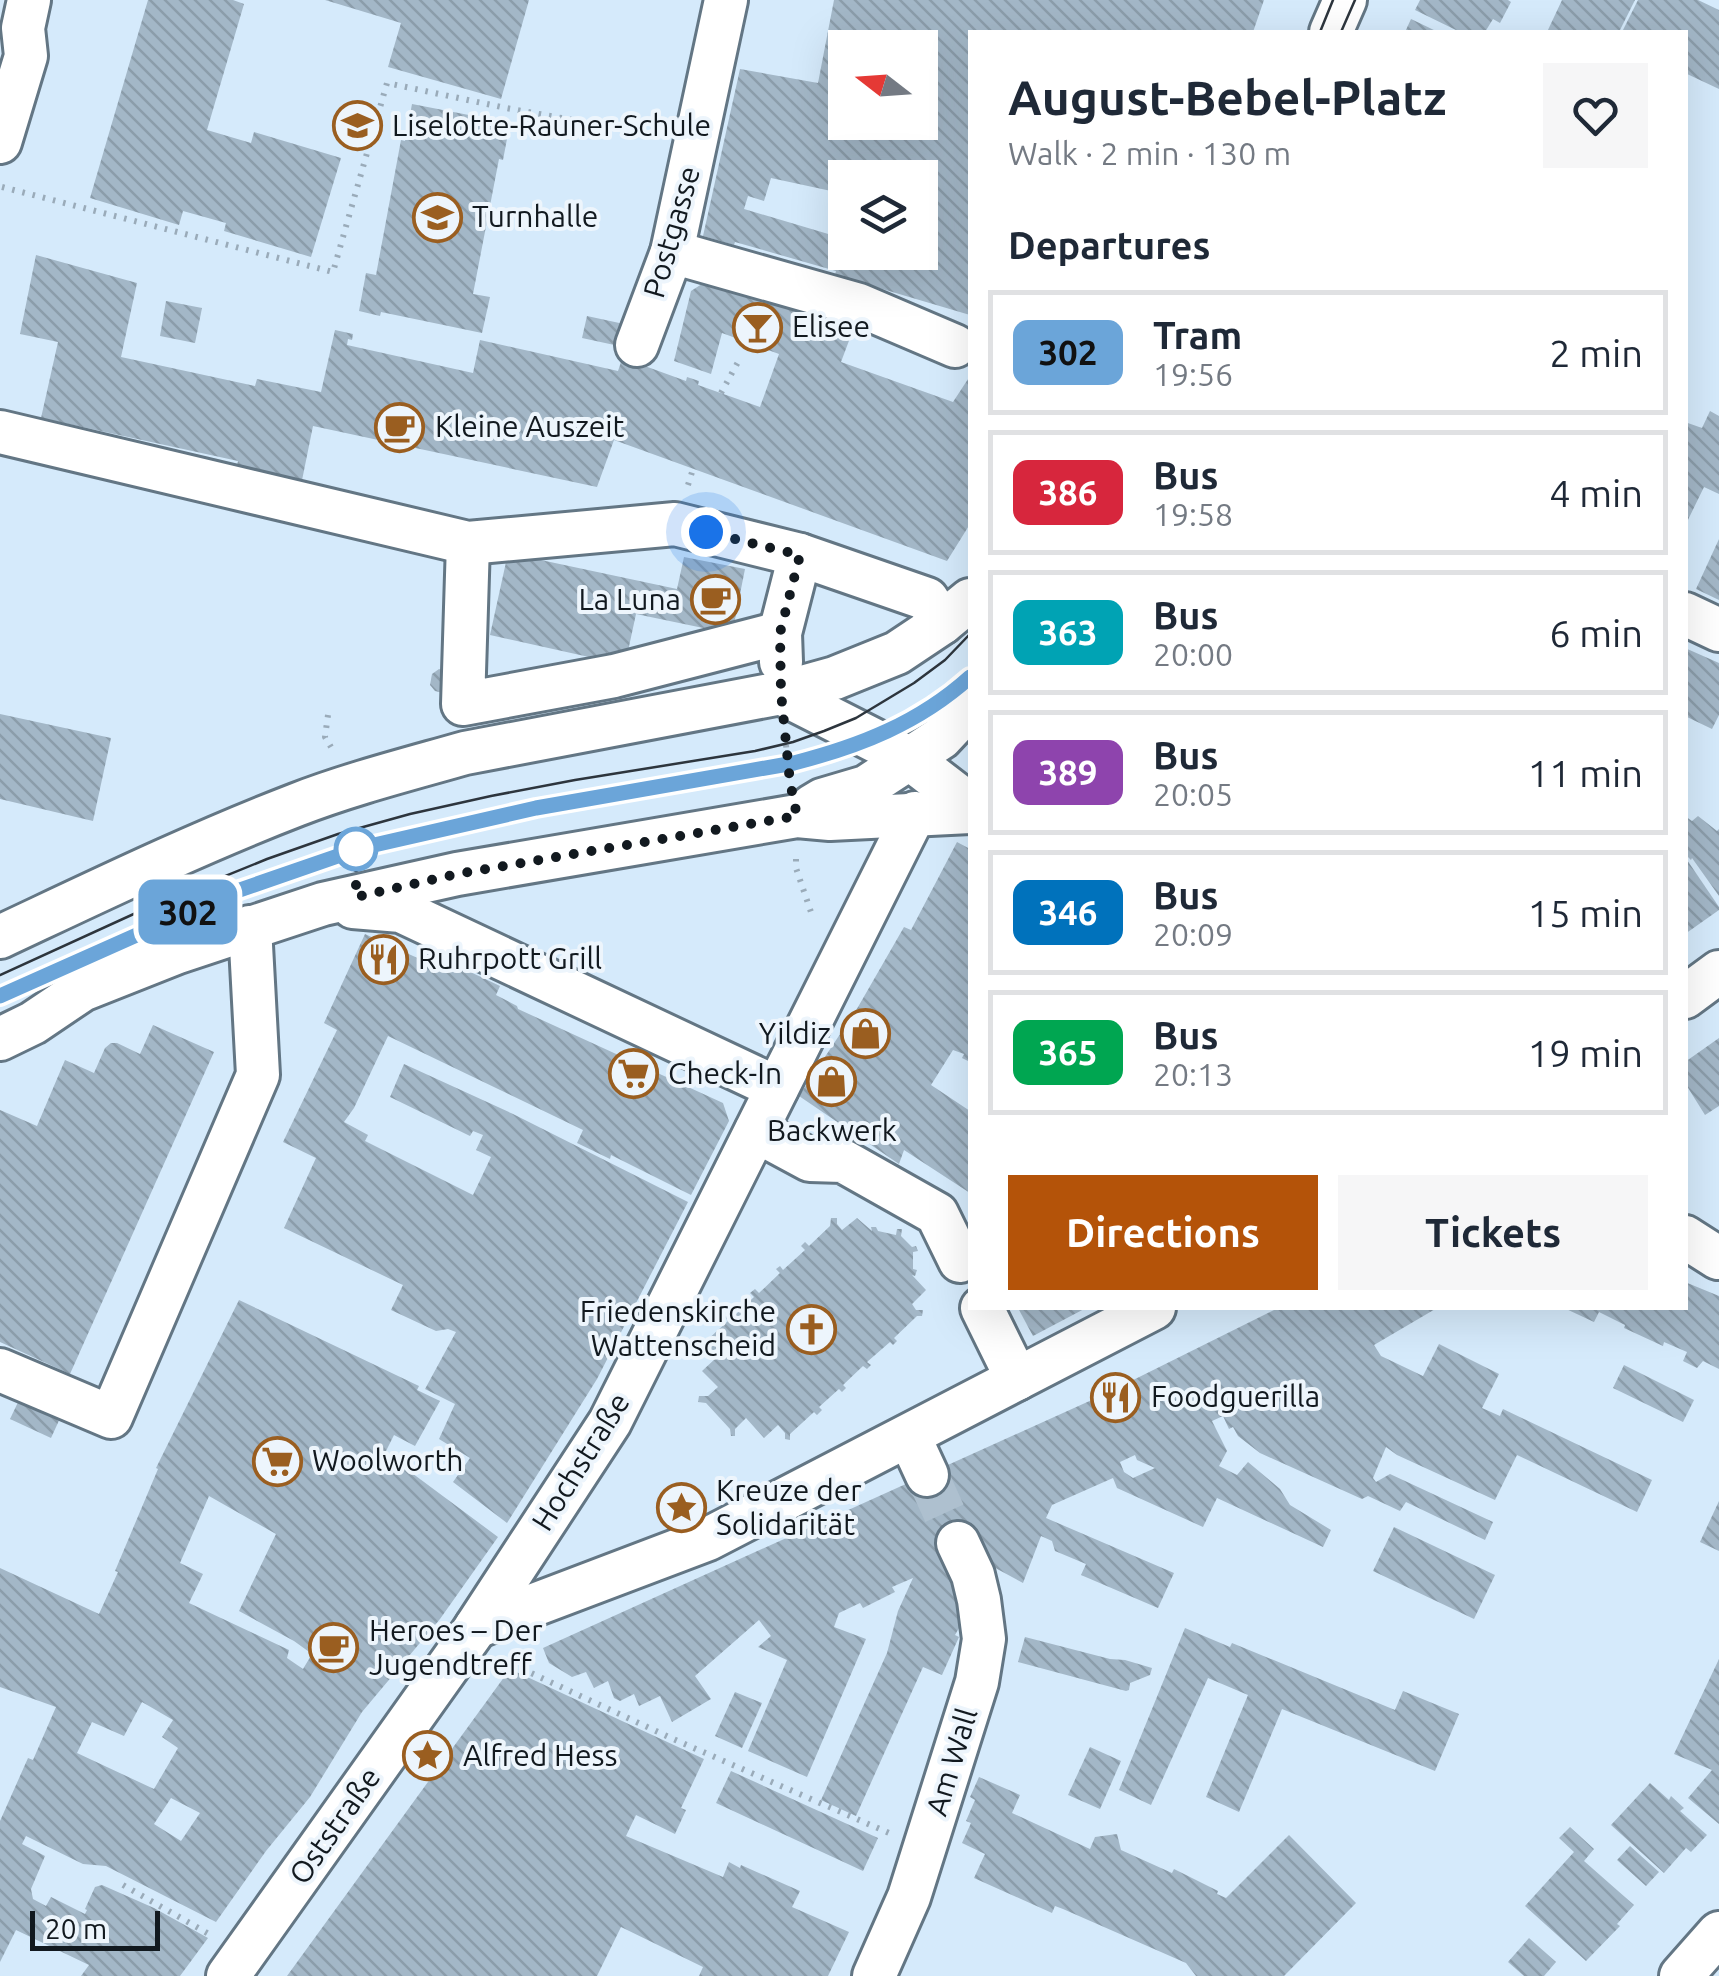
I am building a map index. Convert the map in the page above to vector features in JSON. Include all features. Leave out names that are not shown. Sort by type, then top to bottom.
[{"type":"street","name":"Postgasse","points":[[637,345],[672,252],[726,0]]},
{"type":"street","points":[[1332,30],[1345,0]]},
{"type":"street","points":[[0,68],[26,14]]},
{"type":"street","points":[[0,142],[26,56],[26,14]]},
{"type":"street","points":[[672,252],[859,306],[955,346]]},
{"type":"street","points":[[0,432],[468,543],[675,524],[800,555],[956,611]]},
{"type":"street","points":[[468,543],[464,704],[614,676],[780,633]]},
{"type":"street","points":[[781,693],[780,633],[800,555]]},
{"type":"street","points":[[0,937],[153,865],[299,804],[465,752],[781,693],[835,678],[896,653],[956,611]]},
{"type":"street","points":[[1688,615],[1719,630]]},
{"type":"street","points":[[781,693],[910,758],[968,806]]},
{"type":"street","points":[[797,816],[822,800],[866,787],[941,738],[968,709]]},
{"type":"street","points":[[0,1039],[32,1024],[82,990],[178,952],[323,904],[457,874],[797,816],[830,819],[968,808]]},
{"type":"street","name":"Hochstraße","points":[[474,1630],[610,1422],[915,813]]},
{"type":"street","points":[[323,904],[401,912],[777,1088]]},
{"type":"street","points":[[0,1370],[111,1417],[258,1075],[250,927]]},
{"type":"street","points":[[1688,995],[1719,972]]},
{"type":"street","points":[[756,1131],[810,1160],[842,1161],[937,1214],[968,1278]]},
{"type":"street","points":[[1688,1239],[1719,1258]]},
{"type":"street","points":[[1688,1247],[1719,1258]]},
{"type":"street","points":[[984,1310],[1018,1379]]},
{"type":"street","points":[[474,1630],[708,1539],[1150,1310]]},
{"type":"street","points":[[908,1436],[926,1475]]},
{"type":"street","name":"Am Wall","points":[[874,1976],[909,1898],[978,1682],[984,1640],[966,1559]]},
{"type":"street","name":"Oststraße","points":[[236,1965],[474,1630]]},
{"type":"street","points":[[1681,1976],[1719,1933]]},
{"type":"path","points":[[0,186],[333,272],[387,83],[697,143]]},
{"type":"path","points":[[721,393],[738,362]]},
{"type":"path","points":[[781,693],[797,816],[796,868],[833,976]]},
{"type":"path","points":[[328,715],[325,737],[334,752]]},
{"type":"path","points":[[474,1630],[506,1662],[882,1830],[926,1844]]},
{"type":"path","points":[[124,1885],[236,1965]]},
{"type":"building","points":[[148,0],[233,0],[244,4],[207,130],[251,143],[254,132],[341,158],[311,257],[224,231],[226,223],[183,211],[179,225],[90,198]]},
{"type":"building","points":[[325,0],[529,0],[501,99],[388,67],[401,23]]},
{"type":"building","points":[[834,0],[1264,0],[1254,30],[968,30],[968,314],[835,275],[833,270],[938,270],[938,160],[828,160],[828,190],[771,178],[764,201],[748,196],[744,209],[828,234],[828,269],[703,236],[740,69],[818,83],[828,31],[828,140],[938,140],[938,30],[828,30]]},
{"type":"building","points":[[1420,0],[1511,2],[1500,23],[1493,19],[1486,30],[1456,30],[1415,10]]},
{"type":"building","points":[[1562,0],[1635,0],[1620,30],[1548,30]]},
{"type":"building","points":[[1638,0],[1698,0],[1719,10],[1719,89],[1688,74],[1688,30],[1623,30]]},
{"type":"building","points":[[1411,19],[1434,30],[1406,30]]},
{"type":"building","name":"Turnhalle","points":[[412,104],[510,123],[503,160],[499,159],[473,294],[490,297],[482,333],[359,311],[366,273],[376,275],[401,140],[405,141]]},
{"type":"building","points":[[36,255],[137,283],[121,357],[255,386],[257,379],[321,392],[335,330],[353,334],[347,345],[473,373],[480,340],[618,371],[621,362],[642,365],[686,381],[687,377],[699,381],[698,385],[760,407],[779,354],[722,333],[711,374],[674,361],[691,291],[708,280],[856,322],[841,362],[953,402],[968,379],[968,527],[947,561],[614,440],[597,487],[313,426],[298,500],[232,487],[238,461],[41,418],[58,342],[20,334]]},
{"type":"building","points":[[166,301],[202,308],[195,343],[160,336]]},
{"type":"building","points":[[587,316],[624,324],[619,346],[582,338]]},
{"type":"building","points":[[1710,411],[1719,416],[1719,494],[1704,487],[1688,520],[1688,423],[1702,428]]},
{"type":"building","points":[[1719,539],[1719,600],[1696,589]]},
{"type":"building","points":[[508,553],[677,589],[684,557],[745,569],[732,634],[636,614],[625,665],[490,635]]},
{"type":"building","points":[[1688,649],[1719,663],[1719,715],[1712,729],[1688,717]]},
{"type":"building","points":[[439,669],[450,672],[443,693],[430,685],[432,674]]},
{"type":"building","points":[[0,714],[111,738],[93,821],[0,799]]},
{"type":"building","points":[[1698,816],[1719,829],[1719,896],[1692,858],[1688,818],[1692,821]]},
{"type":"building","points":[[957,842],[968,848],[968,1061],[962,1058],[964,1054],[953,1050],[931,1085],[968,1110],[968,1192],[904,1150],[899,1164],[799,1096],[858,1007],[904,927],[911,930]]},
{"type":"building","points":[[1688,861],[1719,907],[1688,932]]},
{"type":"building","points":[[365,934],[424,961],[428,952],[500,986],[496,995],[518,1009],[723,1103],[729,1121],[691,1195],[611,1155],[610,1159],[577,1143],[583,1130],[388,1036],[344,1122],[368,1135],[365,1141],[473,1195],[491,1157],[476,1150],[483,1135],[473,1131],[470,1136],[390,1097],[404,1064],[688,1202],[597,1379],[507,1523],[453,1482],[470,1458],[439,1439],[455,1404],[425,1389],[456,1332],[436,1331],[391,1310],[403,1285],[284,1228],[316,1158],[283,1142],[337,1030],[324,1023]]},
{"type":"building","points":[[153,1025],[214,1052],[70,1374],[0,1342],[0,1110],[37,1126],[65,1060],[94,1073],[111,1043],[140,1054]]},
{"type":"building","points":[[1719,1038],[1719,1106],[1705,1115],[1688,1088],[1688,1060]]},
{"type":"building","name":"Friedenskirche Wattenscheid","points":[[831,1218],[837,1218],[842,1230],[857,1218],[872,1231],[871,1227],[876,1227],[896,1235],[897,1229],[902,1229],[901,1236],[918,1251],[913,1252],[913,1269],[917,1270],[912,1275],[926,1290],[912,1304],[916,1310],[923,1310],[922,1316],[917,1316],[894,1338],[897,1341],[893,1345],[890,1342],[867,1362],[871,1365],[867,1369],[863,1366],[843,1385],[846,1388],[842,1392],[839,1389],[819,1407],[822,1410],[817,1415],[814,1412],[790,1434],[790,1440],[785,1439],[778,1425],[764,1438],[746,1418],[735,1429],[735,1436],[731,1436],[730,1429],[706,1403],[698,1402],[699,1396],[708,1396],[718,1387],[702,1371],[716,1358],[700,1348],[699,1341],[705,1342],[728,1321],[725,1317],[730,1312],[734,1316],[754,1297],[750,1293],[755,1289],[759,1293],[780,1273],[776,1269],[780,1266],[783,1270],[805,1250],[801,1246],[805,1242],[809,1246],[830,1226]]},
{"type":"building","points":[[1688,1283],[1719,1296],[1719,1369],[1703,1361],[1697,1368],[1683,1361],[1687,1352],[1664,1342],[1663,1346],[1599,1312],[1594,1322],[1568,1310],[1688,1310]]},
{"type":"building","points":[[239,1300],[419,1386],[417,1390],[440,1401],[415,1446],[394,1435],[385,1453],[498,1537],[440,1619],[362,1712],[310,1797],[216,1922],[106,1866],[83,1864],[26,1836],[22,1844],[45,1856],[31,1889],[33,1899],[46,1906],[51,1897],[85,1914],[95,1887],[102,1885],[208,1938],[180,1976],[81,1976],[89,1965],[16,1930],[0,1962],[0,1821],[56,1707],[0,1687],[0,1568],[99,1614],[156,1468]],"holes":[[[209,1496],[276,1534],[239,1611],[312,1654],[303,1669],[287,1658],[289,1650],[189,1603],[203,1574],[180,1563]],[[142,1702],[173,1720],[162,1737],[178,1748],[154,1789],[77,1753],[92,1722],[124,1736]],[[171,1798],[200,1813],[181,1841],[154,1824]]]},
{"type":"building","points":[[1019,1310],[1082,1310],[1033,1336]]},
{"type":"building","points":[[1274,1310],[1434,1310],[1374,1345],[1381,1356],[1423,1376],[1439,1344],[1499,1374],[1482,1408],[1500,1416],[1503,1409],[1652,1480],[1637,1512],[1517,1455],[1495,1500],[1386,1447],[1373,1478],[1376,1482],[1390,1474],[1493,1522],[1485,1540],[1406,1502],[1400,1511],[1368,1496],[1362,1499],[1260,1453],[1238,1436],[1233,1427],[1229,1429],[1223,1416],[1212,1421],[1227,1451],[1219,1466],[1237,1475],[1248,1462],[1280,1489],[1290,1505],[1331,1530],[1323,1547],[1217,1498],[1203,1527],[1117,1488],[1113,1478],[1052,1505],[1046,1518],[1174,1573],[1158,1608],[1081,1575],[1086,1564],[1055,1551],[1052,1541],[1041,1536],[1023,1583],[988,1564],[959,1596],[959,1628],[955,1635],[959,1637],[942,1675],[923,1667],[856,1816],[821,1800],[887,1653],[898,1611],[913,1578],[892,1587],[895,1592],[863,1608],[860,1603],[839,1613],[834,1627],[866,1639],[807,1777],[748,1751],[787,1660],[758,1647],[771,1636],[759,1620],[695,1676],[711,1699],[672,1722],[660,1696],[639,1706],[634,1694],[620,1701],[614,1698],[608,1681],[594,1688],[586,1672],[572,1677],[549,1663],[543,1648],[1105,1394]],"holes":[[[1135,1455],[1137,1460],[1155,1468],[1133,1478],[1124,1472],[1120,1462]]]},
{"type":"building","points":[[1624,1365],[1694,1400],[1683,1422],[1613,1388]]},
{"type":"building","points":[[21,1396],[62,1414],[51,1438],[10,1419]]},
{"type":"building","points":[[1719,1501],[1719,1551],[1700,1542]]},
{"type":"building","points":[[1394,1527],[1495,1575],[1474,1619],[1373,1571]]},
{"type":"building","points":[[1185,1628],[1230,1647],[1232,1643],[1395,1710],[1403,1691],[1459,1714],[1435,1771],[1282,1709],[1239,1812],[1206,1797],[1248,1695],[1208,1678],[1151,1805],[1119,1790]]},
{"type":"building","points":[[1025,1637],[1152,1668],[1150,1675],[1130,1683],[1126,1691],[1018,1662]]},
{"type":"building","points":[[1719,1659],[1719,1824],[1688,1798],[1712,1770],[1674,1754]]},
{"type":"building","points":[[510,1669],[704,1759],[681,1808],[686,1810],[675,1834],[636,1815],[626,1836],[723,1877],[729,1862],[800,1891],[792,1907],[849,1932],[828,1976],[699,1976],[703,1967],[621,1927],[597,1976],[287,1976]]},
{"type":"building","points":[[735,1692],[762,1703],[742,1748],[715,1736]]},
{"type":"building","points":[[1090,1747],[1121,1761],[1100,1809],[1068,1795]]},
{"type":"building","points":[[731,1771],[878,1838],[863,1871],[716,1803]]},
{"type":"building","points":[[979,1777],[1020,1795],[1012,1813],[1090,1849],[1095,1837],[1117,1834],[1121,1850],[1172,1873],[1174,1869],[1226,1898],[1289,1835],[1356,1903],[1284,1976],[1196,1976],[1186,1963],[1063,1909],[1055,1906],[1052,1913],[974,1878],[985,1854],[962,1843],[975,1800],[970,1797]]},
{"type":"building","points":[[1650,1783],[1669,1800],[1671,1796],[1684,1808],[1680,1811],[1707,1835],[1691,1852],[1686,1848],[1664,1873],[1611,1825]]},
{"type":"building","points":[[1570,1827],[1594,1849],[1584,1861],[1634,1905],[1617,1924],[1620,1926],[1586,1961],[1525,1906],[1574,1852],[1559,1838]]},
{"type":"building","points":[[1630,1846],[1659,1872],[1646,1886],[1617,1860]]},
{"type":"building","points":[[1529,1938],[1556,1962],[1544,1976],[1524,1976],[1508,1962]]},
{"type":"tunnel","points":[[927,1475],[958,1543]]},
{"type":"tram line","points":[[1321,30],[1333,0]]},
{"type":"tram line","points":[[1342,30],[1355,0]]},
{"type":"tram line","points":[[0,975],[149,907],[338,834],[491,796],[793,742],[856,718],[914,683],[968,636]]},
{"type":"tram line","points":[[0,996],[231,893],[361,848],[536,808],[795,763],[888,731],[968,679]]},
{"type":"tram line","name":"302","points":[[0,996],[231,893],[328,858],[486,818],[794,763],[836,752],[905,724],[968,679]]},
{"type":"place","name":"Liselotte-Rauner-Schule","points":[[357,126]]},
{"type":"place","name":"Turnhalle","points":[[437,217]]},
{"type":"place","name":"Elisee","points":[[757,327]]},
{"type":"place","name":"Kleine Auszeit","points":[[400,427]]},
{"type":"place","name":"La Luna","points":[[716,600]]},
{"type":"place","name":"Ruhrpott Grill","points":[[383,959]]},
{"type":"place","name":"Yildiz","points":[[866,1034]]},
{"type":"place","name":"Check-In","points":[[633,1074]]},
{"type":"place","name":"Backwerk","points":[[832,1082]]},
{"type":"place","name":"Friedenskirche Wattenscheid","points":[[811,1329]]},
{"type":"place","name":"Foodguerilla","points":[[1116,1397]]},
{"type":"place","name":"Woolworth","points":[[277,1461]]},
{"type":"place","name":"Kreuze der Solidarität","points":[[681,1508]]},
{"type":"place","name":"Heroes – Der Jugendtreff","points":[[334,1648]]},
{"type":"place","name":"Alfred Hess","points":[[428,1756]]},
{"type":"route","points":[[356,849],[356,897],[457,874],[797,816],[781,693],[780,633],[800,555],[706,532]]}]
